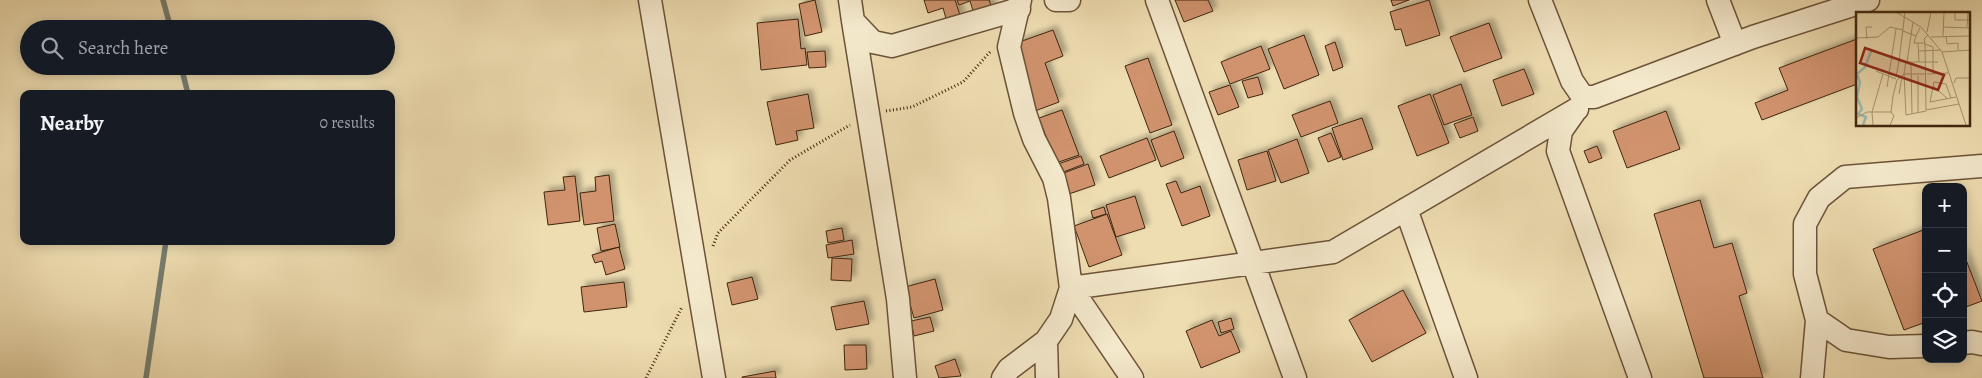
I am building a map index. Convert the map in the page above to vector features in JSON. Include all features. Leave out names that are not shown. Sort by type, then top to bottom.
[{"type":"street","points":[[650,0],[714,378]]},
{"type":"street","points":[[1056,0],[1069,0]]},
{"type":"street","points":[[1157,0],[1295,378]]},
{"type":"street","points":[[1540,0],[1580,103]]},
{"type":"street","points":[[1718,0],[1735,44]]},
{"type":"street","points":[[1071,288],[1333,252],[1580,103],[1735,44],[1868,0]]},
{"type":"street","points":[[851,10],[873,42],[892,46],[1019,4]]},
{"type":"street","points":[[1002,378],[1009,369],[1046,341],[1061,319],[1071,288],[1059,198],[1054,178],[1034,139],[1025,114],[1009,48],[1019,4]]},
{"type":"street","points":[[851,10],[898,299],[905,378]]},
{"type":"street","points":[[1580,103],[1561,131],[1558,151],[1640,378]]},
{"type":"street","points":[[1812,378],[1817,320],[1805,274],[1804,224],[1819,198],[1845,177],[1982,166]]},
{"type":"street","points":[[1406,209],[1466,378]]},
{"type":"street","points":[[1071,288],[1132,378]]},
{"type":"street","points":[[1817,320],[1846,340],[1889,347],[1922,346]]},
{"type":"street","points":[[1046,341],[1047,378]]},
{"type":"street","points":[[1967,343],[1982,344]]},
{"type":"path","points":[[711,250],[718,233],[790,160],[810,146],[868,116],[912,107],[963,82],[995,46]]},
{"type":"path","points":[[646,378],[671,326],[697,280]]},
{"type":"building","points":[[815,0],[822,32],[805,36],[799,4]]},
{"type":"building","points":[[924,0],[955,0],[961,18],[947,22],[943,8],[928,13]]},
{"type":"building","points":[[957,0],[989,0],[993,11],[975,17],[970,1],[959,5]]},
{"type":"building","points":[[1175,0],[1208,0],[1213,11],[1184,22]]},
{"type":"building","points":[[1391,0],[1409,0],[1393,6]]},
{"type":"building","points":[[1429,0],[1440,35],[1406,46],[1401,29],[1395,30],[1390,12]]},
{"type":"building","points":[[798,19],[801,49],[805,48],[807,65],[761,70],[757,23]]},
{"type":"building","points":[[1489,23],[1502,58],[1464,72],[1450,37]]},
{"type":"building","points":[[1053,30],[1063,56],[1045,63],[1059,102],[1035,111],[1011,45]]},
{"type":"building","points":[[1304,35],[1319,75],[1284,89],[1268,49]]},
{"type":"building","points":[[1856,39],[1856,84],[1762,120],[1755,103],[1788,90],[1779,68]]},
{"type":"building","points":[[1335,42],[1343,67],[1333,71],[1325,46]]},
{"type":"building","points":[[1261,46],[1270,69],[1230,84],[1221,62]]},
{"type":"building","points":[[825,51],[826,67],[809,68],[807,52]]},
{"type":"building","points":[[1148,58],[1172,125],[1150,133],[1125,66]]},
{"type":"building","points":[[1524,69],[1534,94],[1502,106],[1493,80]]},
{"type":"building","points":[[1258,77],[1263,94],[1248,98],[1242,81]]},
{"type":"building","points":[[1461,84],[1472,115],[1444,125],[1433,95]]},
{"type":"building","points":[[1230,85],[1239,107],[1218,115],[1209,92]]},
{"type":"building","points":[[808,94],[814,128],[796,131],[798,140],[776,145],[767,102]]},
{"type":"building","points":[[1430,94],[1449,143],[1417,156],[1398,106]]},
{"type":"building","points":[[1330,101],[1338,123],[1301,137],[1292,115]]},
{"type":"building","points":[[1062,110],[1079,155],[1056,163],[1039,118]]},
{"type":"building","points":[[1666,111],[1680,149],[1627,168],[1613,131]]},
{"type":"building","points":[[1473,117],[1478,131],[1460,138],[1454,124]]},
{"type":"building","points":[[1362,118],[1373,149],[1343,160],[1332,128]]},
{"type":"building","points":[[1174,131],[1184,158],[1161,167],[1151,140]]},
{"type":"building","points":[[1331,133],[1341,157],[1328,162],[1318,138]]},
{"type":"building","points":[[1147,138],[1156,160],[1109,178],[1100,156]]},
{"type":"building","points":[[1297,139],[1309,173],[1281,183],[1268,150]]},
{"type":"building","points":[[1597,146],[1602,158],[1589,163],[1584,151]]},
{"type":"building","points":[[1267,151],[1276,181],[1247,190],[1238,160]]},
{"type":"building","points":[[1081,156],[1084,164],[1061,173],[1058,164]]},
{"type":"building","points":[[1088,164],[1095,185],[1069,194],[1061,174]]},
{"type":"building","points":[[609,175],[614,221],[584,225],[580,193],[596,191],[595,177]]},
{"type":"building","points":[[575,176],[580,221],[548,225],[544,192],[565,190],[563,177]]},
{"type":"building","points":[[1176,181],[1181,193],[1200,186],[1210,216],[1182,226],[1166,184]]},
{"type":"building","points":[[1135,196],[1145,228],[1116,237],[1106,205]]},
{"type":"building","points":[[1700,200],[1714,248],[1732,243],[1747,293],[1739,296],[1763,378],[1704,378],[1654,214]]},
{"type":"building","points":[[1104,207],[1106,214],[1093,218],[1091,211]]},
{"type":"building","points":[[1107,214],[1122,255],[1089,267],[1074,226]]},
{"type":"building","points":[[615,224],[620,247],[601,251],[597,228]]},
{"type":"building","points":[[842,228],[844,240],[828,243],[826,231]]},
{"type":"building","points":[[1922,231],[1922,323],[1904,330],[1873,249]]},
{"type":"building","points":[[852,240],[854,254],[828,258],[826,245]]},
{"type":"building","points":[[619,247],[625,269],[606,275],[602,261],[595,263],[592,255]]},
{"type":"building","points":[[832,258],[852,259],[851,281],[831,280]]},
{"type":"building","points":[[1967,262],[1982,301],[1967,307]]},
{"type":"building","points":[[752,277],[758,299],[732,305],[727,283]]},
{"type":"building","points":[[935,279],[943,310],[914,318],[905,287]]},
{"type":"building","points":[[624,282],[627,307],[584,312],[581,287]]},
{"type":"building","points":[[1403,290],[1426,333],[1372,362],[1349,320]]},
{"type":"building","points":[[864,301],[869,324],[836,330],[831,307]]},
{"type":"building","points":[[930,317],[934,331],[914,336],[911,321]]},
{"type":"building","points":[[1231,318],[1234,329],[1221,333],[1218,322]]},
{"type":"building","points":[[1212,320],[1219,336],[1231,331],[1240,352],[1201,368],[1186,331]]},
{"type":"building","points":[[844,345],[866,345],[867,369],[845,370]]},
{"type":"building","points":[[955,359],[961,376],[939,378],[935,366]]},
{"type":"building","points":[[775,371],[776,378],[742,378],[742,377]]},
{"type":"waterway","points":[[163,0],[169,20]]},
{"type":"waterway","points":[[183,75],[187,90]]},
{"type":"waterway","points":[[146,378],[165,245]]}]
